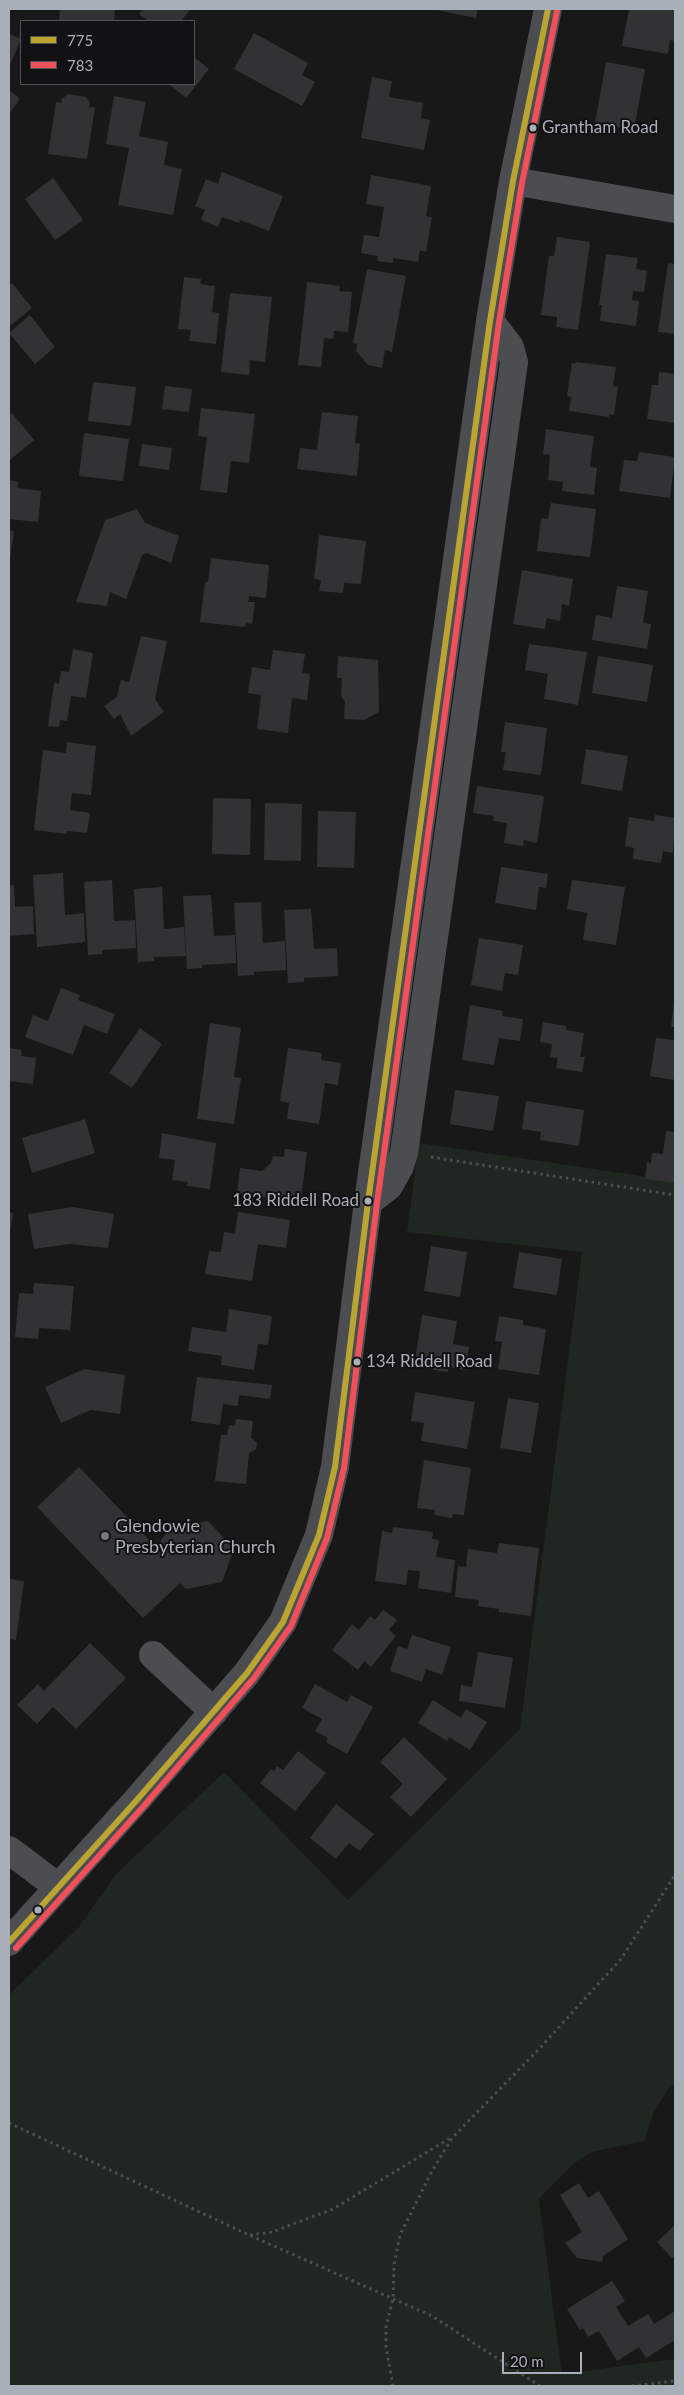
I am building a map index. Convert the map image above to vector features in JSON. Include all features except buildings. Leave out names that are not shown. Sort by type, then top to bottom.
[{"type":"street","points":[[9,1942],[248,1673],[282,1622],[319,1535],[335,1467],[368,1202],[490,321],[513,181],[548,9]]},
{"type":"street","points":[[513,181],[675,209]]},
{"type":"street","points":[[368,1202],[389,1186],[400,1166],[404,1153],[514,362],[510,348],[490,321]]},
{"type":"street","points":[[153,1655],[214,1712]]},
{"type":"street","points":[[9,1850],[58,1887]]},
{"type":"path","points":[[404,1153],[675,1195]]},
{"type":"path","points":[[393,2386],[386,2346],[386,2327],[393,2299],[394,2265],[400,2235],[417,2198],[453,2137],[539,2049],[621,1958],[675,1875]]},
{"type":"path","points":[[9,2122],[248,2235],[432,2316],[540,2386]]},
{"type":"path","points":[[248,2235],[272,2232],[333,2209],[453,2137]]},
{"type":"path","points":[[632,2386],[675,2380]]},
{"type":"shaded area","points":[[419,1143],[675,1181],[675,2084],[668,2089],[653,2114],[644,2141],[591,2152],[574,2163],[539,2199],[562,2374],[675,2359],[675,2386],[9,2386],[9,1995],[79,1927],[116,1874],[224,1772],[348,1900],[520,1729],[582,1252],[407,1232]]},
{"type":"transit line","name":"775","points":[[9,1942],[136,1801],[247,1673],[283,1622],[319,1535],[335,1467],[368,1202],[490,321],[513,181],[548,9]]},
{"type":"transit line","name":"783","points":[[16,1948],[143,1807],[254,1678],[291,1626],[327,1538],[344,1468],[377,1203],[499,322],[522,183],[557,11]]},
{"type":"place","name":"Grantham Road","points":[[533,128]]},
{"type":"place","name":"183 Riddell Road","points":[[368,1201]]},
{"type":"place","name":"134 Riddell Road","points":[[357,1362]]},
{"type":"place","name":"Glendowie Presbyterian Church","points":[[105,1536]]}]
